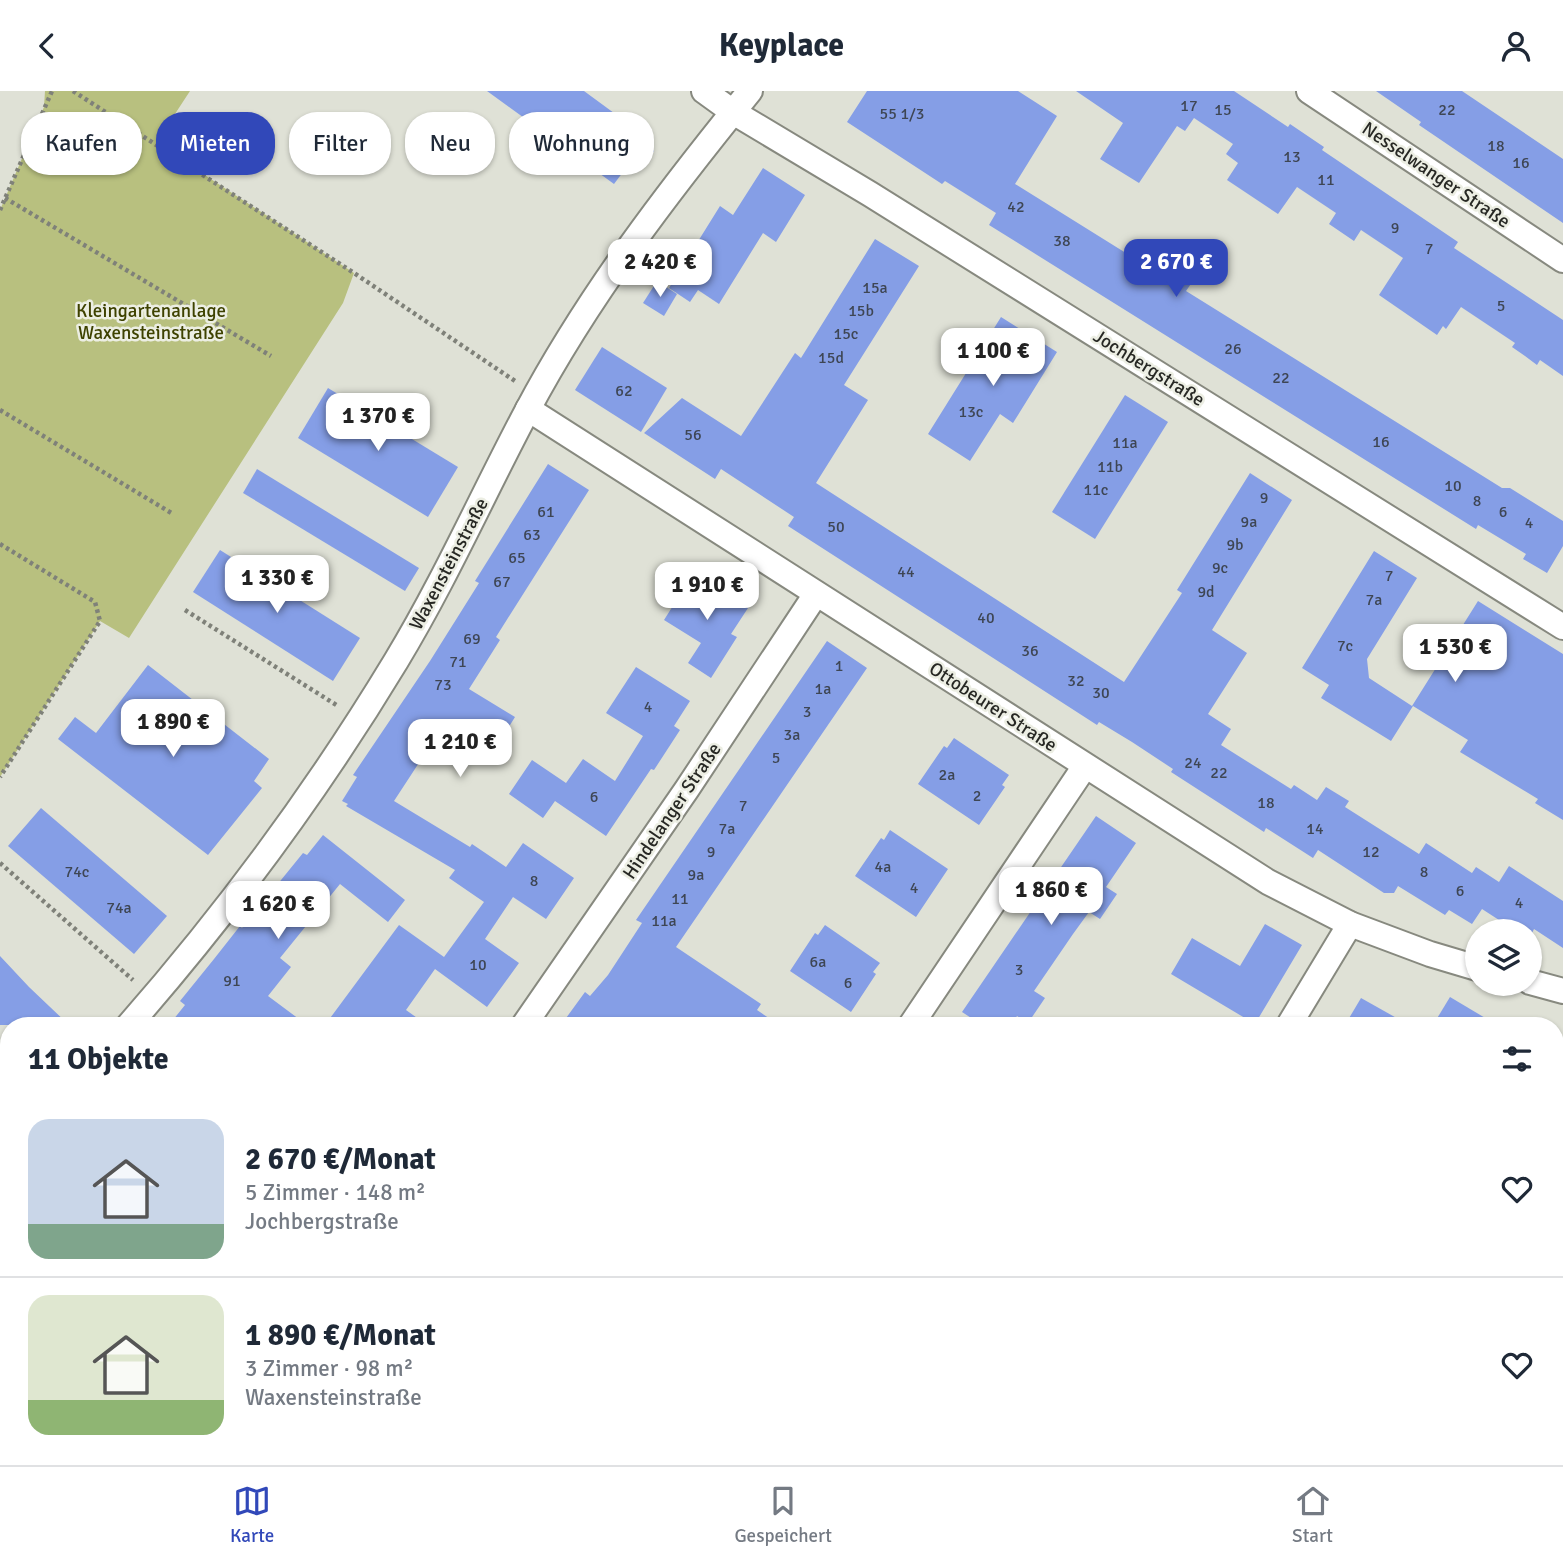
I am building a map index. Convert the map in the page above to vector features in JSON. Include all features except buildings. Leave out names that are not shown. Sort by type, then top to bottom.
[{"type":"street","name":"Jochbergstraße","points":[[704,91],[733,112],[880,200],[1563,627]]},
{"type":"street","name":"Waxensteinstraße","points":[[136,1017],[200,941],[305,802],[396,661],[449,568],[532,402],[584,314],[642,229],[750,91]]},
{"type":"street","name":"Nesselwanger Straße","points":[[1309,91],[1563,260]]},
{"type":"street","name":"Ottobeurer Straße","points":[[532,402],[816,594],[1268,882],[1350,924],[1465,964]]},
{"type":"street","name":"Hindelanger Straße","points":[[530,1017],[687,789],[816,594]]},
{"type":"street","points":[[916,1017],[1084,766]]},
{"type":"street","points":[[1294,1017],[1350,924]]},
{"type":"street","points":[[1542,985],[1563,991]]},
{"type":"path","points":[[0,210],[52,91]]},
{"type":"path","points":[[73,91],[354,273],[532,402]]},
{"type":"path","points":[[5,198],[271,356]]},
{"type":"path","points":[[0,410],[173,514]]},
{"type":"path","points":[[0,544],[95,602],[100,621],[0,777]]},
{"type":"path","points":[[185,610],[358,719]]},
{"type":"path","points":[[0,863],[153,997]]},
{"type":"green space","name":"Kleingartenanlage Waxensteinstraße","points":[[45,91],[190,91],[176,112],[156,112],[156,175],[205,175],[354,273],[343,303],[129,638],[100,621],[0,777],[0,210],[21,161],[21,175],[142,175],[142,112],[42,112]]}]
